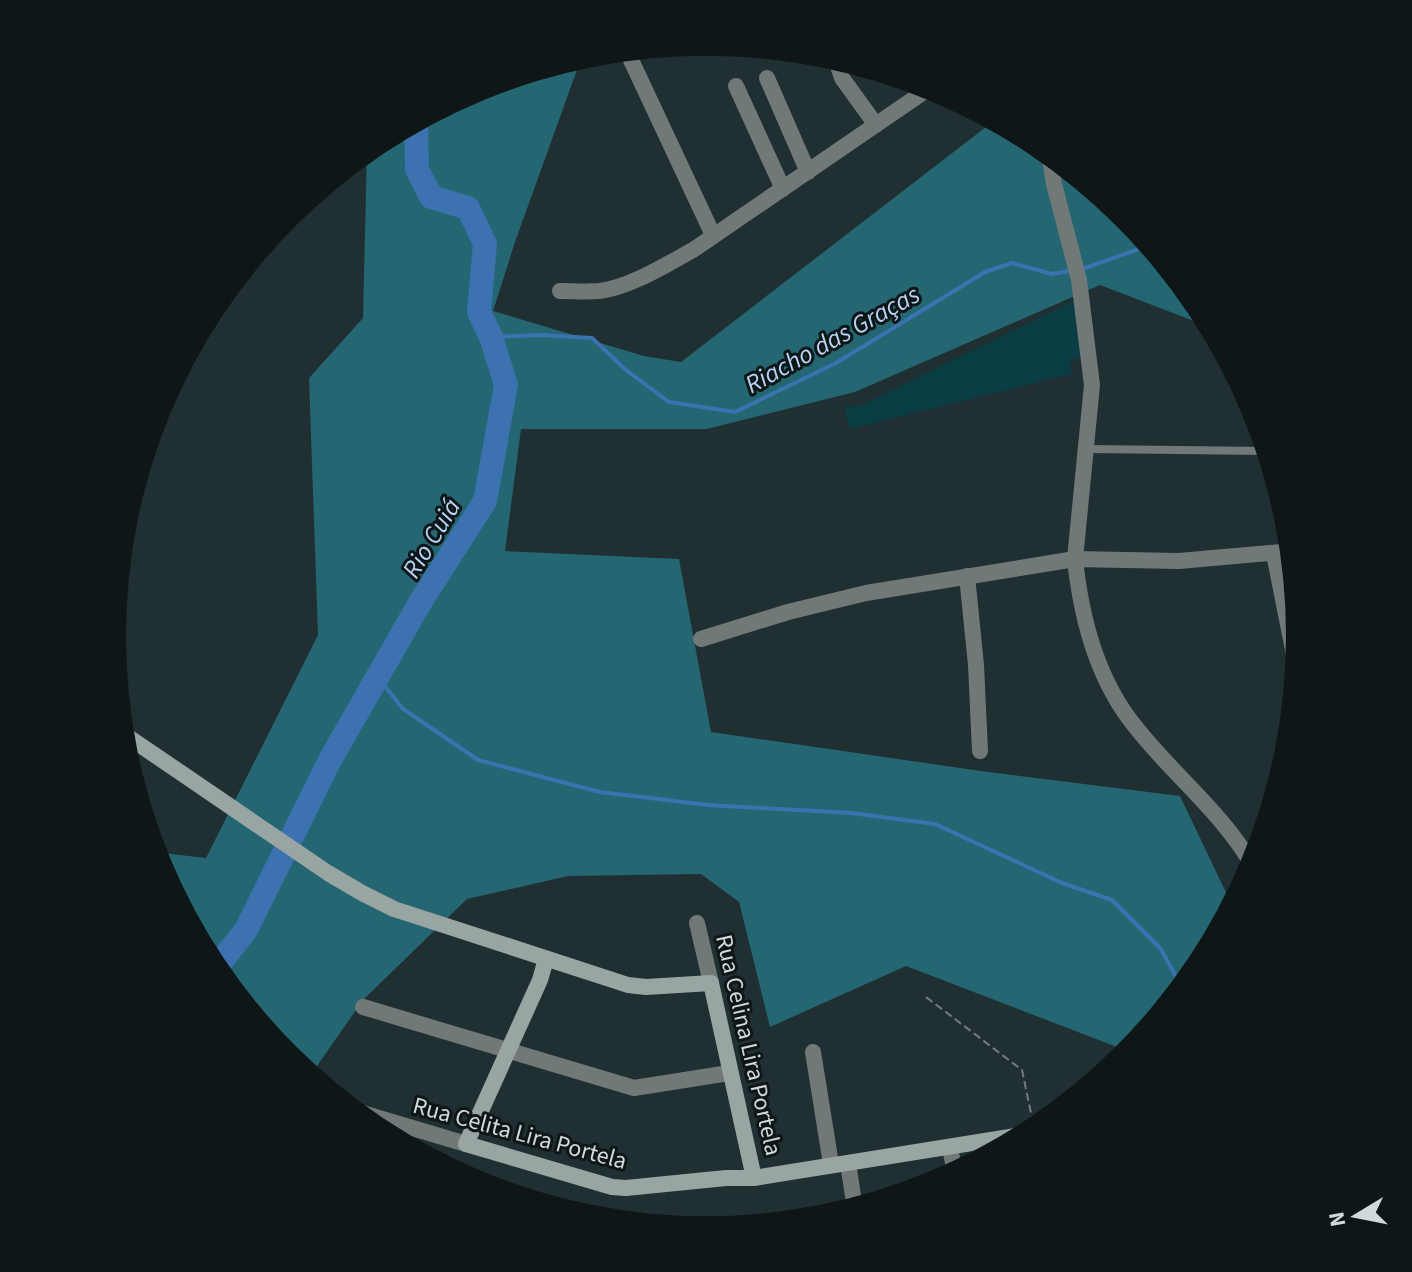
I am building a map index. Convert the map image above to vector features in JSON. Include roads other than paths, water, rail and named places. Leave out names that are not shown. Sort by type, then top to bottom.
[{"type":"main road","points":[[136,742],[328,873],[394,909],[628,985],[711,983]]},
{"type":"main road","points":[[466,1144],[507,1050],[552,961]]},
{"type":"main road","name":"Rua Celina Lira Portela","points":[[711,983],[752,1171]]},
{"type":"main road","name":"Rua Celita Lira Portela","points":[[466,1144],[612,1187],[626,1188],[726,1178],[752,1171],[848,1163],[991,1141]]},
{"type":"street","points":[[631,61],[713,235]]},
{"type":"street","points":[[840,72],[876,125]]},
{"type":"street","points":[[767,78],[808,172]]},
{"type":"street","points":[[736,86],[783,189]]},
{"type":"street","points":[[560,291],[600,291],[663,267],[918,96]]},
{"type":"street","points":[[1052,171],[1079,280],[1092,385],[1075,559],[1077,581],[1095,654],[1112,693],[1133,724],[1244,851]]},
{"type":"street","points":[[701,639],[788,612],[866,593],[1075,559],[1179,561],[1280,553]]},
{"type":"street","points":[[1274,554],[1285,611]]},
{"type":"street","points":[[967,576],[980,751]]},
{"type":"street","name":"Rua Celina Lira Portela","points":[[697,923],[711,983]]},
{"type":"street","points":[[363,1007],[634,1088],[729,1073]]},
{"type":"street","points":[[813,1052],[831,1164]]},
{"type":"street","name":"Rua Celita Lira Portela","points":[[389,1121],[466,1144]]},
{"type":"street","points":[[950,1148],[953,1161]]},
{"type":"street","points":[[848,1163],[853,1197]]},
{"type":"lane","points":[[1087,449],[1255,451]]},
{"type":"waterway","name":"Rio Cuiá","points":[[224,958],[246,930],[330,760],[421,601],[485,501],[506,385],[491,337],[479,312],[485,244],[468,208],[431,197],[417,169],[416,134]]},
{"type":"waterway","name":"Riacho das Graças","points":[[1082,269],[1138,249]]},
{"type":"waterway","name":"Riacho das Graças","points":[[491,337],[541,335],[592,338],[626,370],[669,402],[735,412],[836,363],[985,272],[1012,263],[1052,274],[1074,270]]},
{"type":"waterway","points":[[378,677],[402,708],[478,760],[600,792],[708,805],[851,813],[935,824],[1062,883],[1112,900],[1161,949],[1175,976]]}]
